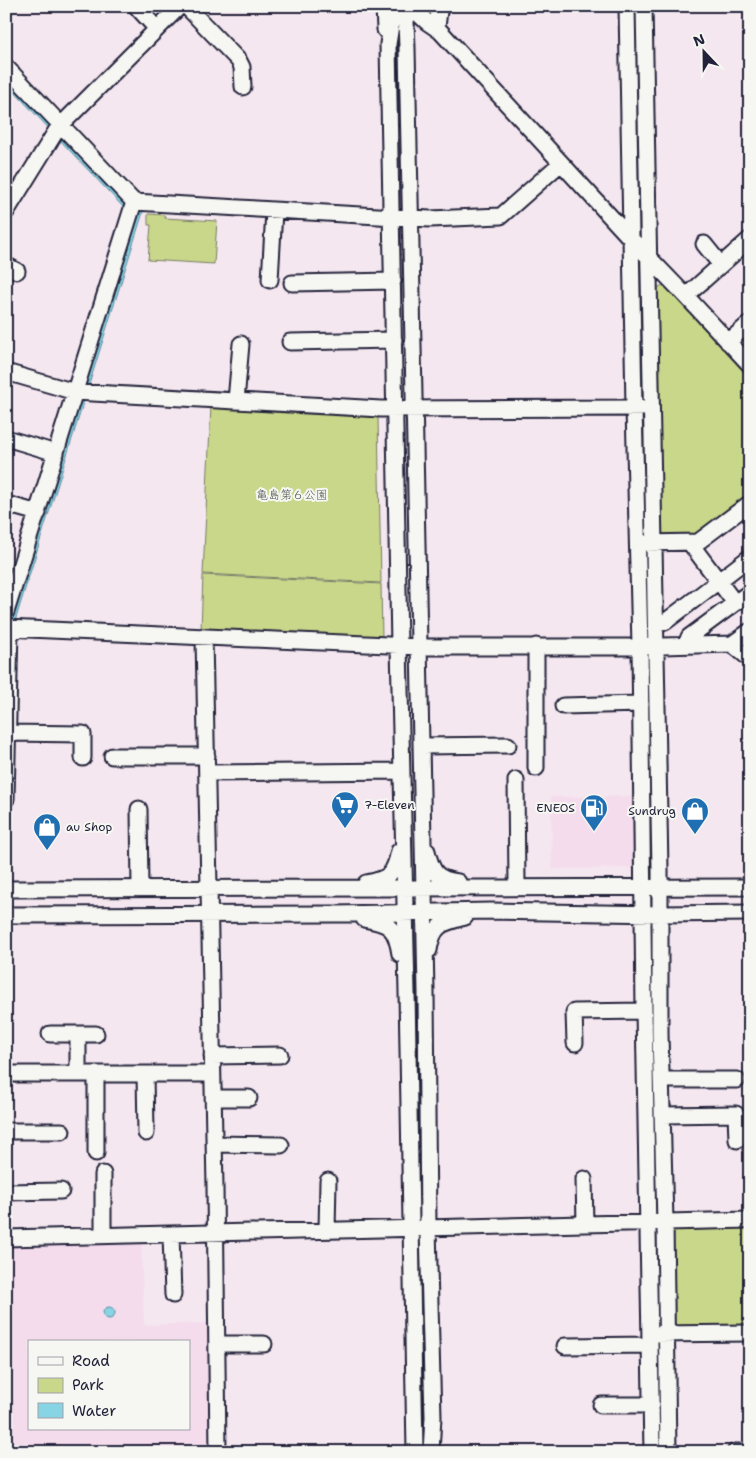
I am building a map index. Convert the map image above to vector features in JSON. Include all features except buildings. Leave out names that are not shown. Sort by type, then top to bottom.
[{"type":"street","points":[[136,6],[157,29]]},
{"type":"street","points":[[7,210],[58,130],[180,6]]},
{"type":"street","points":[[186,6],[239,61],[242,67],[243,87]]},
{"type":"street","points":[[384,6],[388,44],[396,410],[415,1452]]},
{"type":"street","points":[[388,44],[392,19],[399,6]]},
{"type":"street","points":[[431,1452],[433,1417],[428,1228],[426,992],[421,830],[421,746],[406,21],[411,6],[437,28],[750,365]]},
{"type":"street","points":[[422,6],[437,28]]},
{"type":"street","points":[[437,28],[439,11],[442,6]]},
{"type":"street","points":[[627,6],[631,239],[642,408],[648,646],[660,887],[662,1115],[656,1222],[656,1336],[652,1405],[652,1452]]},
{"type":"street","points":[[642,408],[648,256],[644,6]]},
{"type":"street","points":[[407,48],[413,36],[426,30],[437,28]]},
{"type":"street","points":[[6,67],[58,130],[134,202],[410,218],[501,216],[562,163]]},
{"type":"street","points":[[6,612],[56,453],[81,392],[134,202]]},
{"type":"street","points":[[270,280],[274,211]]},
{"type":"street","points":[[686,296],[750,239]]},
{"type":"street","points":[[704,244],[721,265]]},
{"type":"street","points":[[292,283],[393,281]]},
{"type":"street","points":[[728,342],[750,323]]},
{"type":"street","points":[[290,342],[394,340]]},
{"type":"street","points":[[236,401],[241,344]]},
{"type":"street","points":[[6,372],[81,392],[236,401],[396,410],[642,408]]},
{"type":"street","points":[[6,438],[56,453]]},
{"type":"street","points":[[645,543],[698,542],[750,503]]},
{"type":"street","points":[[6,504],[38,513]]},
{"type":"street","points":[[645,543],[656,625],[648,646],[641,704],[644,1011],[656,1222]]},
{"type":"street","points":[[690,543],[735,603]]},
{"type":"street","points":[[656,625],[665,622],[750,557]]},
{"type":"street","points":[[686,645],[689,637],[750,592]]},
{"type":"street","points":[[6,800],[8,629],[419,647],[732,644],[750,631]]},
{"type":"street","points":[[204,638],[208,773],[218,1452]]},
{"type":"street","points":[[732,644],[750,659]]},
{"type":"street","points":[[536,646],[536,768]]},
{"type":"street","points":[[563,706],[641,704]]},
{"type":"street","points":[[8,733],[83,734],[83,758]]},
{"type":"street","points":[[421,746],[508,745]]},
{"type":"street","points":[[112,756],[207,756]]},
{"type":"street","points":[[208,773],[402,771]]},
{"type":"street","points":[[516,780],[516,888]]},
{"type":"street","points":[[139,809],[140,889]]},
{"type":"street","points":[[421,830],[431,866],[438,876],[446,880],[489,888]]},
{"type":"street","points":[[334,888],[381,880],[392,873],[403,831]]},
{"type":"street","points":[[6,889],[750,887]]},
{"type":"street","points":[[6,915],[335,914],[491,911],[660,914],[750,913]]},
{"type":"street","points":[[426,992],[430,947],[433,934],[439,926],[449,921],[491,911]]},
{"type":"street","points":[[335,914],[380,922],[391,927],[398,944],[407,992]]},
{"type":"street","points":[[575,1043],[574,1012],[644,1011]]},
{"type":"street","points":[[50,1034],[96,1034]]},
{"type":"street","points":[[78,1034],[78,1074]]},
{"type":"street","points":[[212,1056],[280,1055]]},
{"type":"street","points":[[6,1074],[212,1074]]},
{"type":"street","points":[[145,1074],[146,1133]]},
{"type":"street","points":[[96,1075],[96,1153]]},
{"type":"street","points":[[661,1080],[737,1080]]},
{"type":"street","points":[[213,1098],[249,1098]]},
{"type":"street","points":[[662,1115],[736,1114],[737,1140]]},
{"type":"street","points":[[6,1131],[62,1131]]},
{"type":"street","points":[[214,1144],[281,1145]]},
{"type":"street","points":[[103,1174],[103,1236]]},
{"type":"street","points":[[584,1179],[585,1224]]},
{"type":"street","points":[[327,1230],[328,1181]]},
{"type":"street","points":[[6,1192],[61,1191]]},
{"type":"street","points":[[6,1238],[750,1220]]},
{"type":"street","points":[[171,1234],[173,1295]]},
{"type":"street","points":[[564,1346],[656,1336],[750,1332]]},
{"type":"street","points":[[656,1336],[668,1452]]},
{"type":"street","points":[[217,1344],[264,1344]]},
{"type":"street","points":[[601,1405],[652,1405]]},
{"type":"shaded area","name":"ENEOS","points":[[636,796],[637,868],[552,869],[551,797]]},
{"type":"shaded area","points":[[141,1241],[144,1325],[208,1323],[212,1452],[6,1452],[6,1245]]},
{"type":"green space","points":[[148,214],[164,215],[165,218],[217,221],[214,264],[148,260],[151,225],[148,225]]},
{"type":"green space","points":[[663,285],[750,378],[750,496],[698,535],[662,535],[659,531],[655,289]]},
{"type":"green space","name":"亀島第６公園","points":[[211,406],[378,416],[381,583],[203,574]]},
{"type":"green space","points":[[203,575],[381,584],[382,638],[201,630]]},
{"type":"green space","points":[[750,1227],[750,1329],[671,1326],[670,1233],[675,1228]]},
{"type":"water","points":[[632,8],[639,9],[641,208],[635,208]]},
{"type":"water","points":[[6,75],[127,204],[125,209],[6,83]]},
{"type":"water","points":[[139,208],[144,209],[15,621],[10,620]]},
{"type":"water","points":[[638,290],[644,290],[654,867],[648,868]]},
{"type":"water","points":[[654,934],[664,1452],[658,1452],[649,935]]},
{"type":"water","points":[[107,1307],[111,1307],[115,1313],[111,1319],[107,1319],[103,1315],[103,1311]]},
{"type":"place","name":"7-Eleven","points":[[345,829]]},
{"type":"place","name":"ENEOS","points":[[594,832]]},
{"type":"place","name":"Sundrug","points":[[695,835]]},
{"type":"place","name":"au Shop","points":[[47,851]]}]
